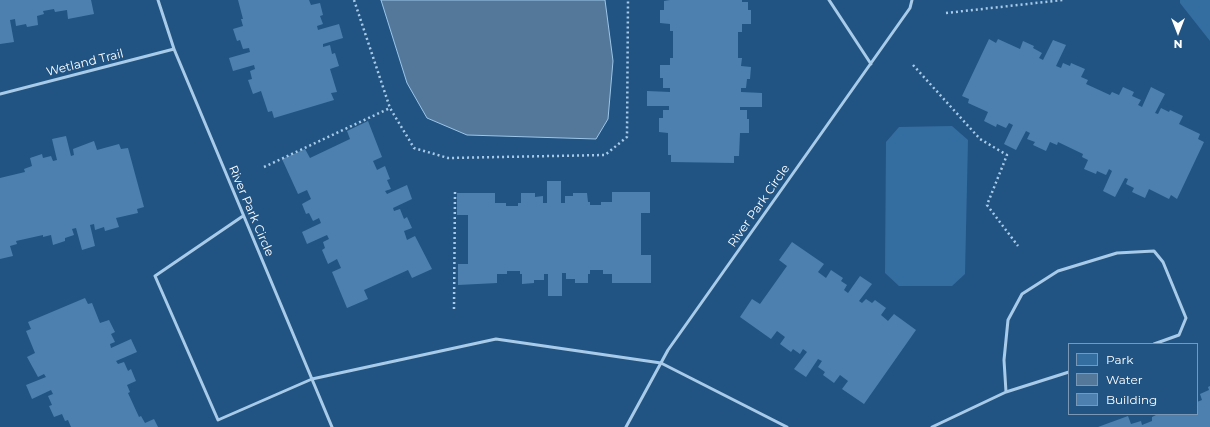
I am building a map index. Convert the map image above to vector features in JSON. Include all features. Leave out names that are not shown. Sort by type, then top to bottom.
[{"type":"lane","name":"River Park Circle","points":[[158,0],[174,49],[332,427]]},
{"type":"lane","points":[[829,0],[871,64]]},
{"type":"lane","name":"River Park Circle","points":[[626,427],[668,350],[871,64],[910,8],[912,0]]},
{"type":"lane","name":"Wetland Trail","points":[[0,94],[174,49]]},
{"type":"lane","points":[[243,216],[155,276],[218,420],[312,379],[496,339],[661,363],[787,427]]},
{"type":"lane","points":[[1006,392],[1004,360],[1008,320],[1022,294],[1058,271],[1117,253],[1154,251],[1163,262],[1186,318],[1179,335],[1157,343]]},
{"type":"lane","points":[[932,427],[1006,392],[1068,372]]},
{"type":"path","points":[[354,0],[390,108],[414,148],[448,158],[605,155],[628,137],[628,0]]},
{"type":"path","points":[[946,13],[1063,0]]},
{"type":"path","points":[[913,65],[980,139],[1007,155],[987,205],[1018,246]]},
{"type":"path","points":[[264,167],[390,108]]},
{"type":"path","points":[[454,309],[455,192]]},
{"type":"green space","points":[[1180,0],[1210,0],[1210,41],[1180,3]]},
{"type":"green space","points":[[952,126],[968,140],[965,274],[952,286],[899,286],[885,273],[886,142],[899,127]]},
{"type":"water","points":[[381,0],[605,0],[613,61],[608,119],[596,139],[467,135],[427,118],[407,83]]},
{"type":"building","points":[[0,0],[91,0],[94,14],[68,19],[67,10],[55,12],[54,9],[43,11],[44,14],[37,16],[38,25],[27,27],[26,24],[16,26],[15,19],[10,20],[14,42],[0,44]]},
{"type":"building","points":[[238,0],[309,0],[311,5],[320,3],[323,15],[320,16],[323,24],[317,26],[318,30],[339,24],[343,38],[323,44],[323,47],[330,45],[332,54],[335,53],[339,66],[330,69],[337,92],[331,93],[334,100],[274,118],[272,111],[268,112],[261,91],[253,94],[248,80],[252,79],[250,71],[255,69],[254,65],[233,71],[229,58],[250,52],[249,48],[243,49],[240,40],[237,41],[233,29],[243,26],[241,19],[243,19]]},
{"type":"building","points":[[742,0],[742,2],[748,2],[748,10],[751,10],[751,24],[742,24],[742,32],[738,32],[738,58],[742,58],[741,66],[751,67],[750,79],[747,79],[746,88],[741,88],[741,92],[762,93],[762,107],[740,107],[740,110],[747,110],[747,119],[749,119],[749,133],[740,133],[739,156],[734,156],[734,163],[671,162],[671,155],[668,155],[668,133],[659,132],[659,118],[663,118],[663,110],[669,110],[669,106],[647,106],[647,91],[670,92],[670,88],[663,88],[663,78],[660,78],[660,65],[670,65],[670,58],[673,58],[673,31],[670,31],[670,24],[660,23],[660,10],[664,10],[664,1]]},
{"type":"building","points":[[989,39],[996,43],[998,39],[1020,49],[1023,41],[1034,46],[1033,48],[1042,53],[1039,58],[1043,60],[1053,40],[1066,45],[1056,66],[1061,68],[1063,63],[1070,66],[1071,63],[1085,69],[1081,77],[1088,80],[1086,84],[1110,95],[1112,92],[1119,95],[1123,87],[1134,92],[1132,96],[1141,100],[1138,105],[1142,107],[1151,87],[1165,94],[1155,113],[1158,114],[1161,108],[1183,116],[1179,124],[1200,134],[1198,139],[1204,142],[1177,199],[1171,195],[1169,199],[1149,189],[1145,198],[1132,192],[1134,188],[1126,184],[1128,179],[1125,178],[1115,197],[1103,191],[1112,171],[1109,169],[1106,175],[1097,171],[1096,174],[1084,169],[1088,160],[1082,157],[1083,154],[1058,142],[1057,145],[1050,142],[1046,151],[1033,145],[1035,142],[1027,139],[1030,133],[1026,131],[1016,150],[1004,144],[1013,125],[1009,123],[1006,128],[997,124],[996,127],[984,121],[988,112],[968,103],[969,99],[962,96]]},
{"type":"building","points":[[368,121],[382,157],[373,161],[377,170],[385,166],[390,179],[387,180],[391,189],[385,191],[387,194],[407,185],[412,199],[393,208],[394,211],[400,209],[404,219],[407,217],[412,228],[404,231],[407,240],[415,236],[432,269],[412,278],[408,270],[364,290],[368,299],[347,308],[332,272],[341,268],[337,259],[328,264],[322,250],[325,248],[323,242],[329,239],[327,235],[307,244],[302,232],[321,223],[319,218],[313,221],[309,213],[306,214],[302,204],[311,199],[307,190],[298,194],[282,159],[305,149],[310,158],[350,139],[347,131]]},
{"type":"building","points":[[66,136],[71,156],[74,155],[73,149],[94,141],[97,150],[119,144],[121,149],[128,148],[144,207],[137,209],[138,213],[116,218],[119,227],[105,231],[104,227],[95,230],[94,224],[90,225],[95,246],[82,250],[76,228],[72,229],[74,235],[65,238],[65,241],[53,245],[51,235],[43,237],[43,235],[16,241],[17,244],[10,246],[13,256],[0,259],[0,178],[25,172],[24,169],[32,166],[30,158],[42,154],[43,158],[51,156],[53,161],[57,160],[52,139]]},
{"type":"building","points":[[547,181],[561,181],[561,203],[565,203],[565,196],[573,196],[573,193],[587,193],[588,202],[590,202],[590,205],[601,205],[601,202],[612,202],[612,192],[650,192],[650,213],[641,213],[641,255],[651,255],[651,283],[612,283],[612,274],[603,274],[603,270],[590,270],[590,274],[588,274],[588,283],[575,283],[575,279],[566,279],[566,273],[562,273],[562,296],[548,296],[548,274],[544,274],[544,280],[534,280],[534,283],[522,284],[522,274],[520,274],[520,271],[507,271],[507,274],[497,274],[497,283],[458,285],[458,264],[468,264],[468,215],[457,215],[457,193],[495,193],[495,203],[506,203],[506,206],[518,206],[518,203],[521,203],[521,193],[535,193],[535,197],[543,196],[543,203],[547,203]]},
{"type":"building","points":[[792,242],[824,264],[818,272],[826,278],[831,270],[843,278],[841,281],[847,285],[844,290],[848,293],[860,276],[872,284],[859,301],[862,303],[866,299],[872,303],[875,300],[886,308],[881,315],[888,321],[894,314],[916,330],[864,404],[842,389],[848,381],[840,375],[834,383],[823,375],[825,372],[818,367],[822,361],[818,359],[806,377],[794,369],[807,352],[803,349],[800,354],[793,349],[791,352],[780,344],[785,337],[777,331],[771,339],[740,317],[752,299],[760,304],[787,266],[779,260]]},
{"type":"building","points":[[85,298],[88,304],[92,303],[100,323],[109,320],[115,332],[111,334],[115,342],[110,344],[111,348],[131,339],[137,352],[116,361],[118,364],[124,362],[128,371],[131,369],[136,381],[127,385],[130,392],[128,393],[139,417],[141,416],[145,423],[154,419],[158,427],[71,427],[68,420],[65,421],[62,414],[54,417],[49,406],[52,405],[48,396],[53,394],[51,390],[32,399],[26,385],[46,377],[44,374],[38,377],[27,357],[35,353],[26,331],[31,329],[28,322]]},
{"type":"building","points":[[1210,386],[1210,427],[1098,427],[1128,416],[1131,424],[1141,421],[1142,425],[1152,421],[1152,417],[1156,415],[1198,415],[1198,402],[1202,400],[1200,394],[1209,390],[1208,387]]}]
